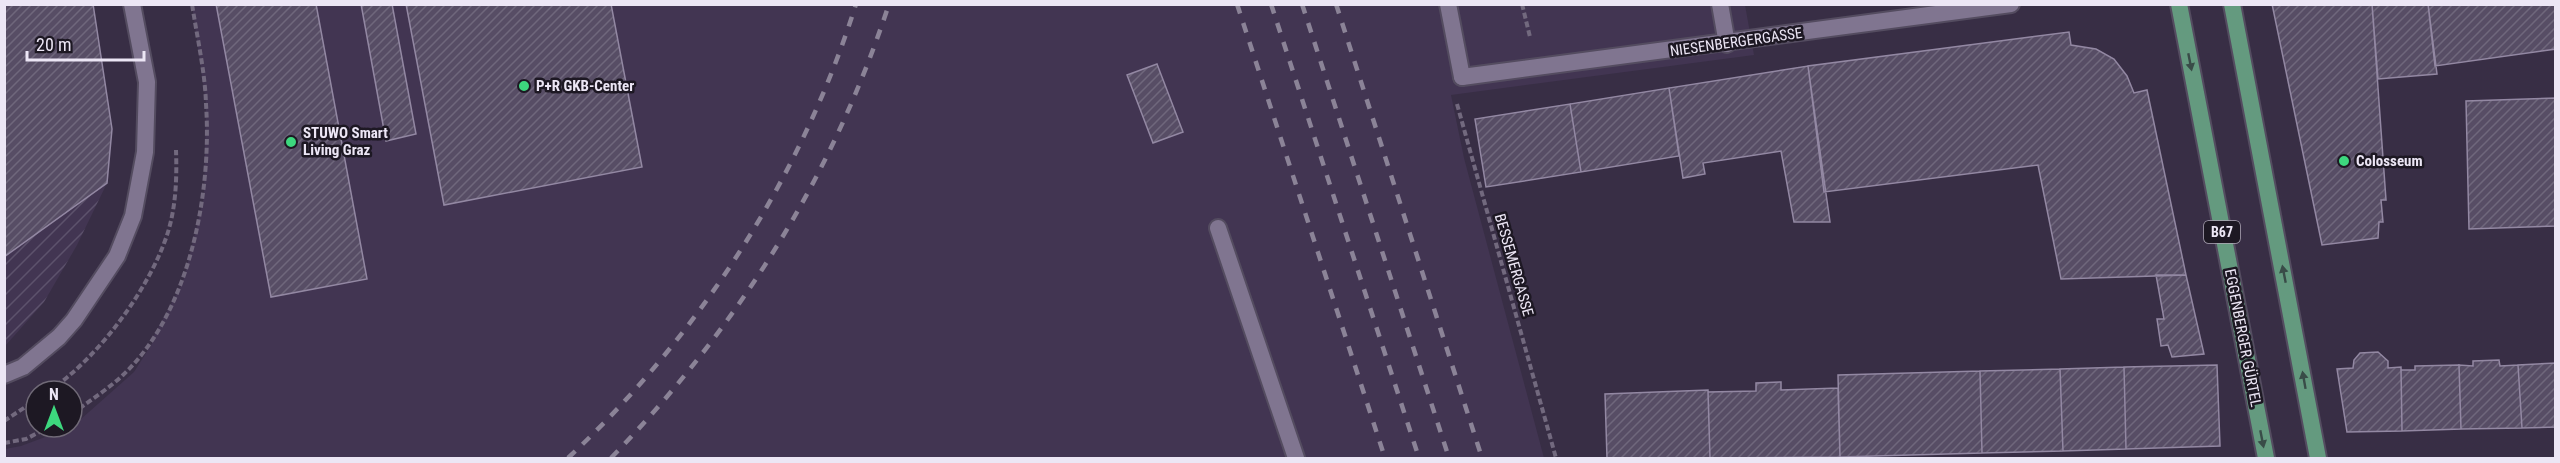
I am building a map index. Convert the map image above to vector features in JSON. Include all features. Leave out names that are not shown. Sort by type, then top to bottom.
[{"type":"main road","name":"EGGENBERGER GÜRTEL","points":[[2179,4],[2266,459]]},
{"type":"main road","points":[[2232,4],[2318,459]]},
{"type":"street","points":[[4,375],[23,367],[59,337],[74,320],[117,256],[133,216],[145,152],[147,82],[132,4]]},
{"type":"street","points":[[1448,4],[1462,77]]},
{"type":"street","points":[[1720,4],[1727,44]]},
{"type":"street","name":"NIESENBERGERGASSE","points":[[1462,77],[1727,44],[2011,4]]},
{"type":"street","points":[[1218,228],[1296,459]]},
{"type":"path","points":[[84,405],[123,375],[151,341],[183,282],[204,197],[206,144],[206,104],[192,4]]},
{"type":"path","points":[[1522,4],[1530,37]]},
{"type":"path","name":"BESSEMERGASSE","points":[[1462,77],[1457,102],[1556,459]]},
{"type":"path","points":[[4,421],[24,407]]},
{"type":"path","points":[[4,443],[26,439]]},
{"type":"shaded area","points":[[5,5],[93,5],[112,129],[107,183],[77,245],[44,302],[5,346]]},
{"type":"shaded area","points":[[192,5],[1745,5],[1754,55],[1451,95],[1464,158],[1544,458],[5,458],[5,449],[40,439],[84,439],[84,416],[134,372],[153,342],[151,341],[183,282],[204,197],[206,104]]},
{"type":"building","points":[[4,4],[93,4],[112,129],[107,183],[4,257]]},
{"type":"building","name":"STUWO Smart Living Graz","points":[[216,4],[316,4],[367,279],[271,297]]},
{"type":"building","points":[[361,4],[392,4],[416,134],[386,141]]},
{"type":"building","name":"P+R GKB-Center","points":[[406,4],[611,4],[642,167],[444,205]]},
{"type":"building","name":"Colosseum","points":[[2272,4],[2372,4],[2386,200],[2381,200],[2383,222],[2379,222],[2378,238],[2322,245]]},
{"type":"building","points":[[2372,4],[2428,4],[2437,74],[2378,79]]},
{"type":"building","points":[[2428,4],[2556,4],[2556,49],[2435,66]]},
{"type":"building","points":[[2069,32],[2071,45],[2096,49],[2114,59],[2127,76],[2134,93],[2147,90],[2186,275],[2061,279],[2038,165],[1824,192],[1808,66]]},
{"type":"building","points":[[1157,64],[1183,132],[1153,143],[1127,75]]},
{"type":"building","points":[[1808,66],[1830,222],[1794,222],[1781,151],[1703,163],[1705,174],[1683,178],[1669,88]]},
{"type":"building","points":[[1669,88],[1679,156],[1581,172],[1570,104]]},
{"type":"building","points":[[2556,98],[2556,226],[2469,229],[2466,101]]},
{"type":"building","points":[[1570,104],[1581,172],[1486,187],[1475,119]]},
{"type":"building","points":[[2156,275],[2186,275],[2204,354],[2172,357],[2168,345],[2161,346],[2157,319],[2164,319]]},
{"type":"building","points":[[2378,352],[2388,361],[2388,368],[2401,367],[2402,431],[2347,432],[2337,369],[2353,368],[2354,360],[2360,353]]},
{"type":"building","points":[[2499,360],[2500,366],[2518,365],[2522,428],[2461,429],[2459,365],[2473,366],[2473,361]]},
{"type":"building","points":[[2556,363],[2556,427],[2522,428],[2518,365]]},
{"type":"building","points":[[2217,365],[2220,446],[2126,449],[2124,367]]},
{"type":"building","points":[[2459,365],[2461,429],[2402,431],[2401,370],[2415,370],[2415,366]]},
{"type":"building","points":[[2124,367],[2126,449],[2063,451],[2060,369]]},
{"type":"building","points":[[2060,369],[2063,451],[1982,453],[1980,371]]},
{"type":"building","points":[[1980,371],[1982,453],[1840,457],[1838,375]]},
{"type":"building","points":[[1781,382],[1781,390],[1838,388],[1840,457],[1710,458],[1708,392],[1756,391],[1756,383]]},
{"type":"building","points":[[1708,390],[1710,458],[1607,458],[1605,394]]},
{"type":"railway","points":[[568,458],[616,411],[661,360],[741,250],[776,191],[807,130],[856,4]]},
{"type":"railway","points":[[611,458],[700,356],[740,303],[776,247],[809,190],[839,130],[866,68],[889,4]]},
{"type":"railway","points":[[1237,4],[1385,458]]},
{"type":"railway","points":[[1271,4],[1419,458]]},
{"type":"railway","points":[[1302,4],[1449,458]]},
{"type":"railway","points":[[1336,4],[1482,458]]},
{"type":"place","name":"P+R GKB-Center","points":[[524,86]]},
{"type":"place","name":"STUWO Smart Living Graz","points":[[291,142]]},
{"type":"place","name":"Colosseum","points":[[2344,161]]}]
